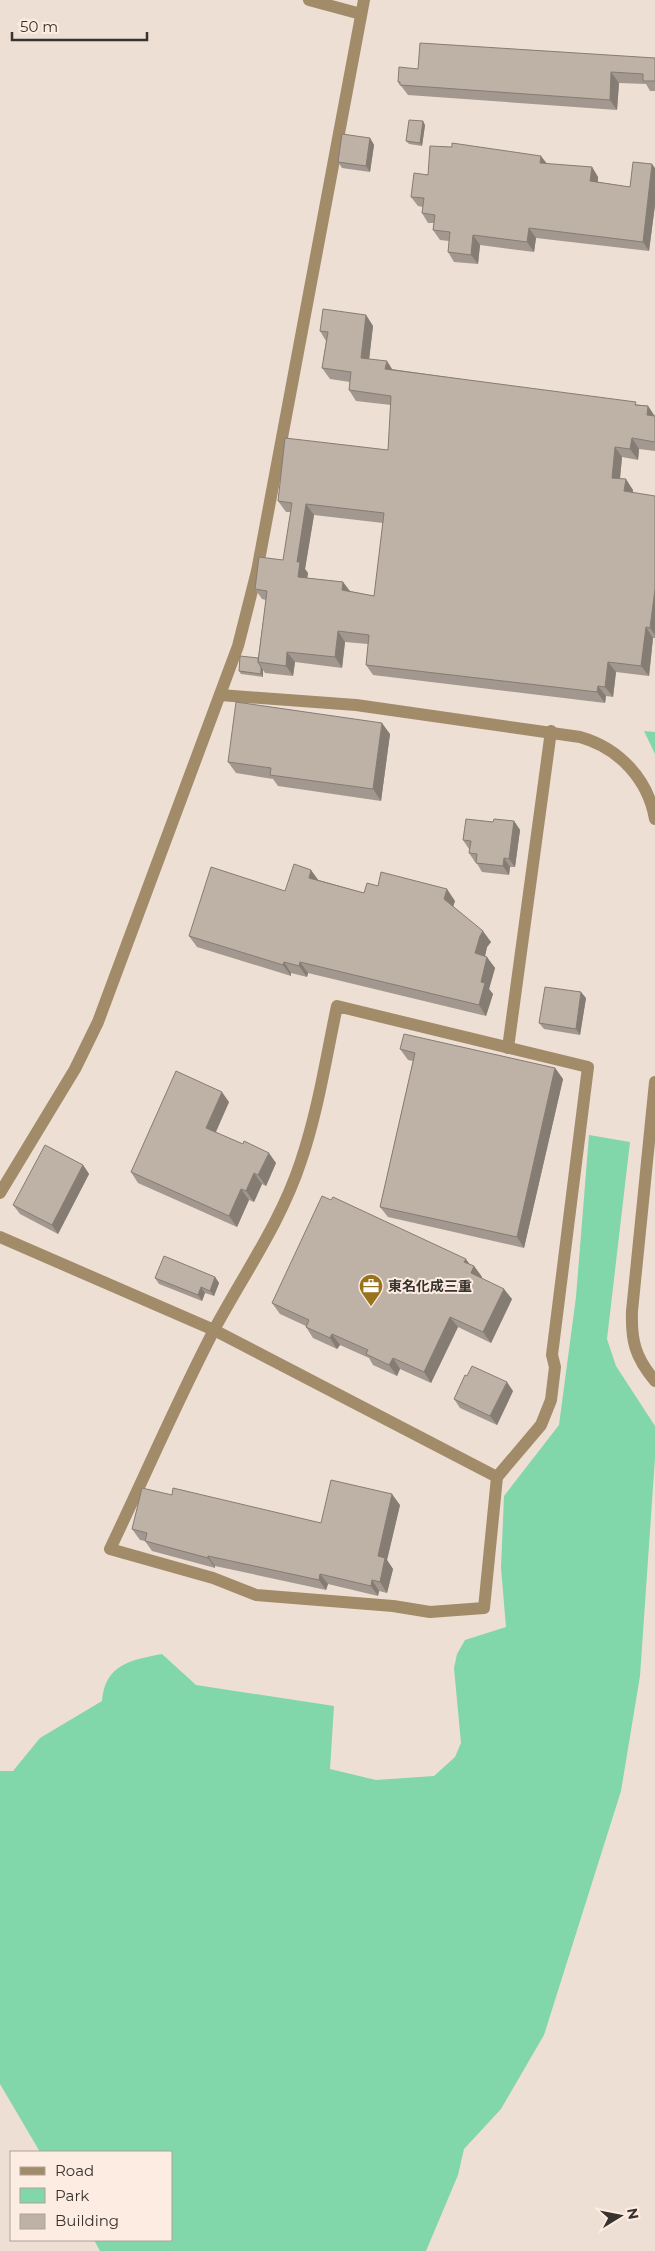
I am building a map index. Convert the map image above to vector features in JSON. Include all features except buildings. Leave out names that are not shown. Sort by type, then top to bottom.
[{"type":"street","points":[[309,0],[361,14]]},
{"type":"street","points":[[0,1193],[75,1069],[98,1022],[238,646],[257,571],[364,0]]},
{"type":"street","points":[[220,695],[356,705],[551,731],[596,741],[619,756],[631,768],[647,793],[655,819]]},
{"type":"street","points":[[508,1048],[551,731]]},
{"type":"street","points":[[337,1006],[508,1048],[588,1067],[552,1355],[555,1367],[551,1400],[541,1425],[535,1434],[497,1477],[484,1608],[430,1612],[393,1606],[256,1595],[213,1578],[110,1549],[214,1330],[271,1231],[287,1199],[301,1161],[337,1006]]},
{"type":"street","points":[[655,1082],[631,1336],[637,1355],[655,1381]]},
{"type":"street","points":[[0,1237],[214,1330],[497,1477]]},
{"type":"green space","points":[[644,731],[655,732],[655,754]]},
{"type":"green space","points":[[589,1135],[630,1142],[607,1339],[616,1366],[655,1426],[655,1458],[640,1676],[621,1791],[544,2035],[501,2109],[464,2149],[458,2175],[426,2251],[100,2251],[95,2241],[172,2241],[172,2151],[39,2151],[0,2084],[0,1771],[13,1771],[40,1738],[102,1701],[108,1679],[114,1671],[130,1662],[162,1654],[196,1685],[334,1706],[330,1769],[376,1780],[434,1776],[455,1757],[461,1743],[454,1668],[457,1654],[465,1640],[506,1627],[501,1568],[504,1496],[559,1425],[576,1297]]},
{"type":"place","name":"東名化成三重","points":[[371,1307]]}]
